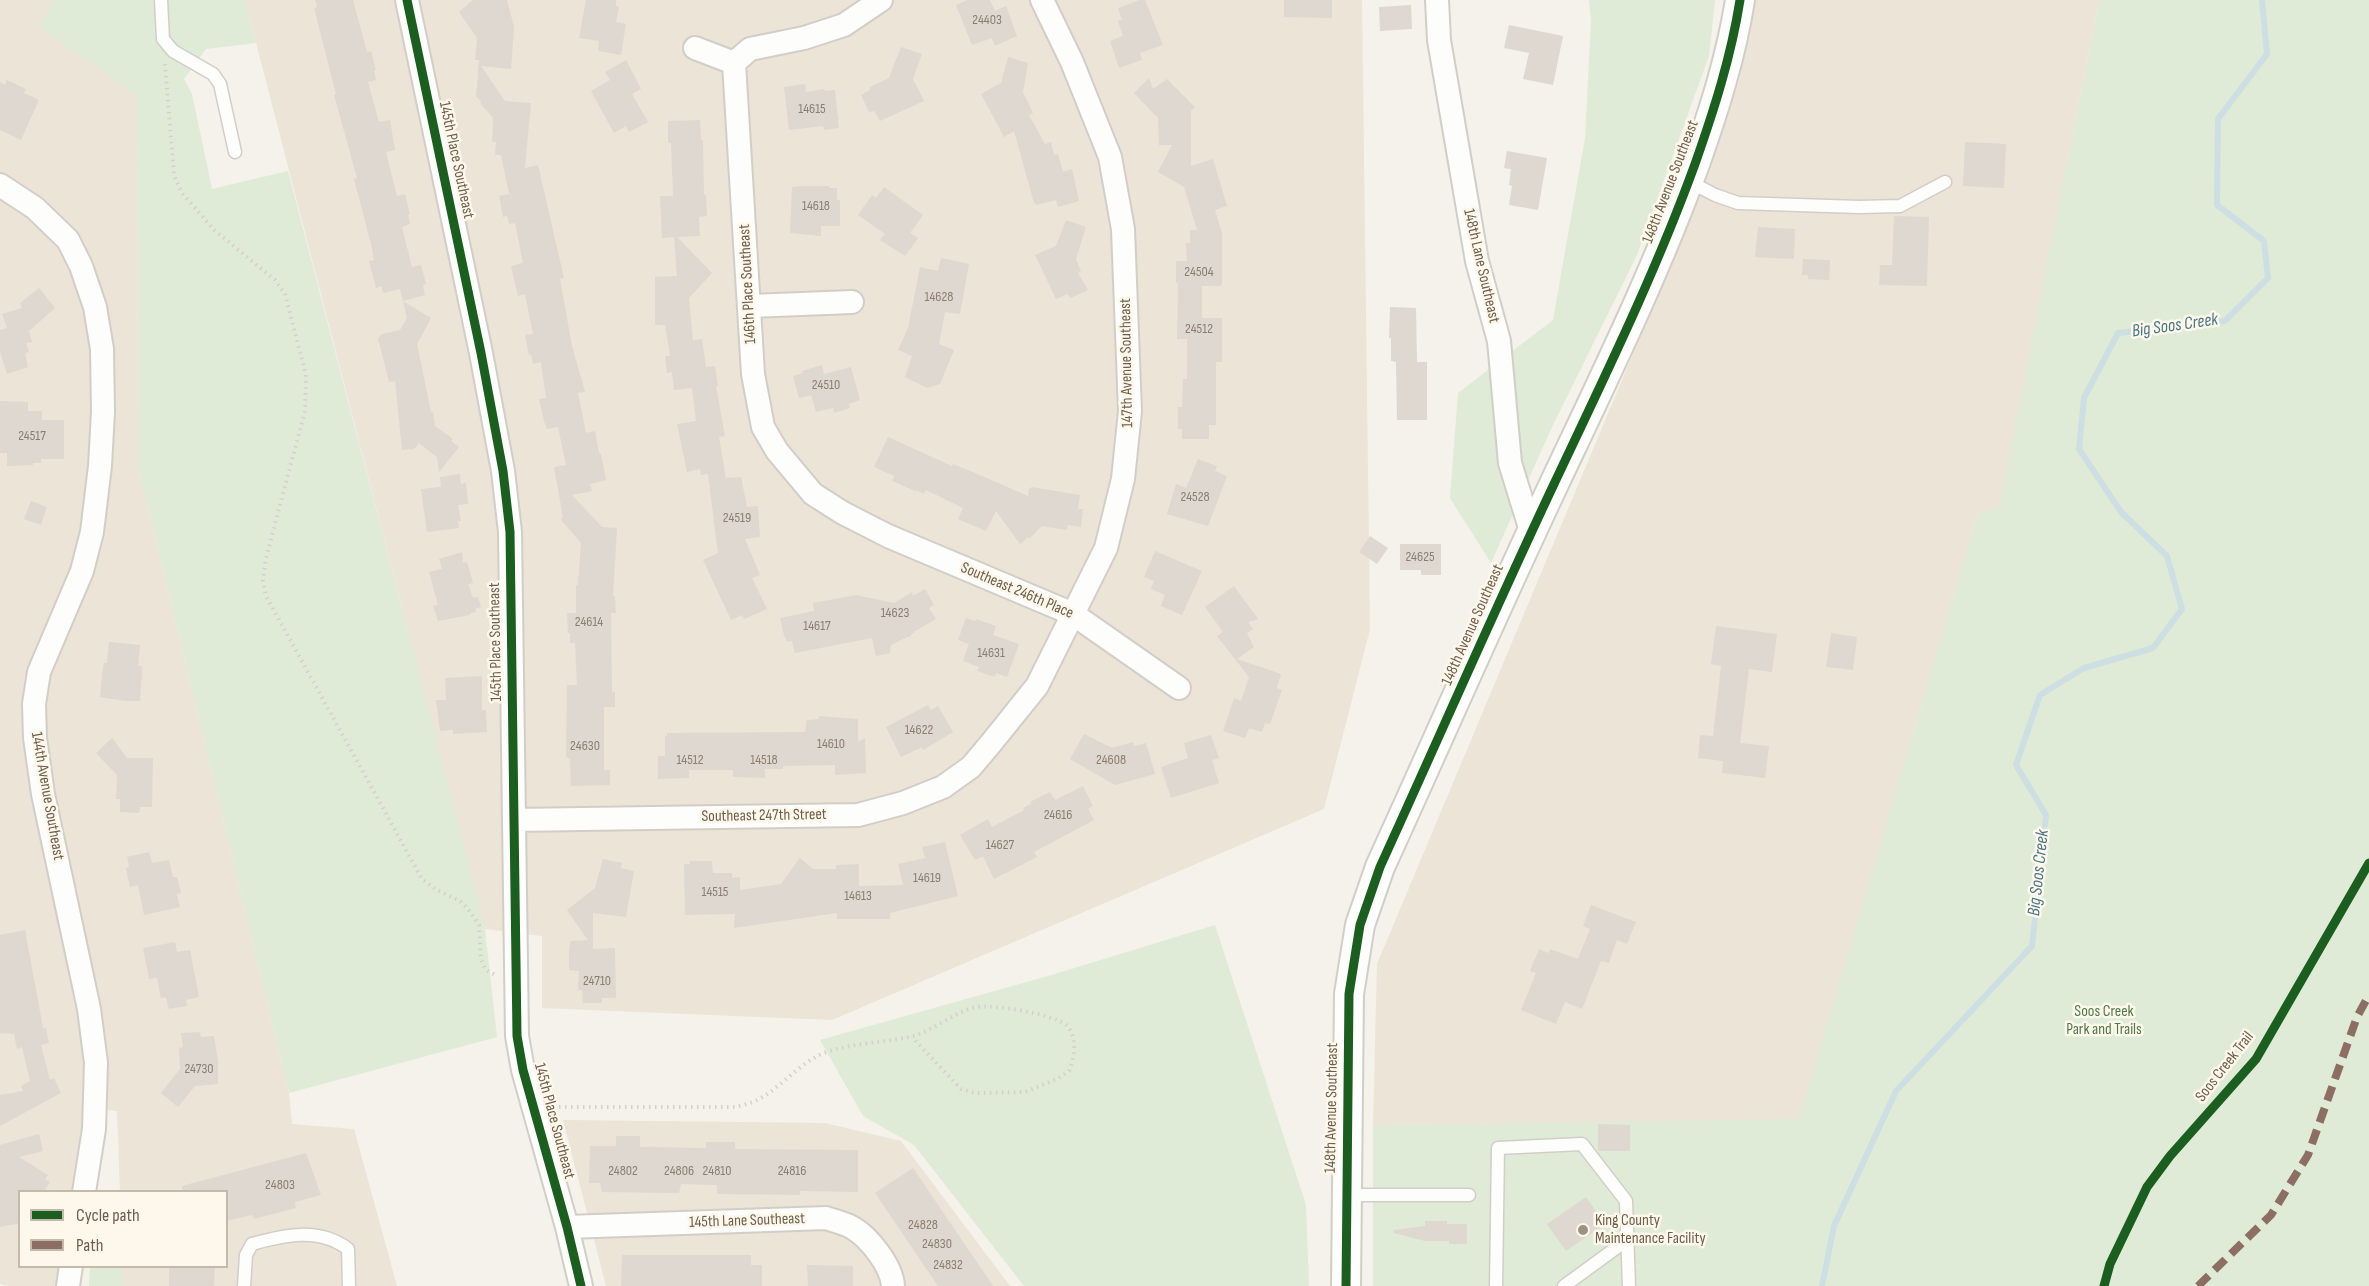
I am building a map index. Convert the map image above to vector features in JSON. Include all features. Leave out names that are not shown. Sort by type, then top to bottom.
[{"type":"street","name":"145th Place Southeast","points":[[407,0],[481,353],[503,471],[510,532],[517,1036],[523,1070],[581,1286]]},
{"type":"street","points":[[695,48],[734,63],[750,49],[804,38],[844,25],[881,0]]},
{"type":"street","name":"147th Avenue Southeast","points":[[992,742],[1037,686],[1106,548],[1123,479],[1130,411],[1128,309],[1123,229],[1110,157],[1072,62],[1042,0]]},
{"type":"street","name":"148th Lane Southeast","points":[[1437,0],[1439,40],[1477,261],[1499,341],[1510,463],[1531,531]]},
{"type":"street","name":"148th Avenue Southeast","points":[[1346,1286],[1348,994],[1359,925],[1380,867],[1531,531],[1627,330],[1676,216],[1724,76],[1740,0]]},
{"type":"street","name":"146th Place Southeast","points":[[734,63],[753,374],[763,427],[777,451],[813,494],[843,513]]},
{"type":"street","name":"144th Avenue Southeast","points":[[0,184],[35,208],[68,240],[81,266],[95,307],[102,350],[103,412],[100,466],[92,532],[82,571],[39,672],[34,704],[35,738],[43,794],[89,1009],[96,1063],[94,1129],[84,1190]]},
{"type":"street","points":[[750,306],[852,302]]},
{"type":"street","name":"Southeast 246th Place","points":[[843,513],[888,536],[1073,614],[1179,688]]},
{"type":"street","name":"Southeast 247th Street","points":[[514,820],[858,815],[903,803],[943,787],[971,767],[992,742]]},
{"type":"street","name":"145th Lane Southeast","points":[[567,1227],[826,1218],[853,1228],[878,1250],[893,1286]]},
{"type":"street","points":[[68,1286],[71,1268]]},
{"type":"lane","points":[[161,0],[163,39],[173,51],[213,74],[220,84],[235,152]]},
{"type":"lane","points":[[1688,181],[1715,195],[1738,203],[1858,207],[1900,206],[1945,182]]},
{"type":"lane","points":[[1496,1286],[1498,1148],[1582,1144],[1626,1201],[1629,1286]]},
{"type":"lane","points":[[1347,1195],[1469,1195]]},
{"type":"lane","points":[[244,1286],[246,1255],[252,1244],[279,1236],[316,1235],[334,1239],[348,1249],[349,1286]]},
{"type":"lane","points":[[1564,1286],[1627,1239]]},
{"type":"path","points":[[163,39],[174,176],[182,193],[214,230],[274,280],[285,294],[306,375],[304,411],[266,558],[263,580],[266,596],[422,879],[437,890],[460,901],[468,909],[479,925],[485,969],[517,989]]},
{"type":"path","points":[[534,1109],[561,1106],[735,1107],[760,1099],[808,1062],[824,1053],[862,1044],[912,1037],[973,1008],[993,1005],[1048,1017],[1065,1024],[1072,1036],[1075,1052],[1069,1071],[1033,1090],[975,1093],[962,1089],[912,1037]]},
{"type":"shaded area","points":[[0,0],[55,0],[39,27],[137,95],[138,466],[289,1093],[292,1124],[354,1129],[397,1286],[122,1286],[122,1268],[228,1268],[228,1190],[120,1190],[117,1111],[95,1109],[84,1190],[18,1190],[18,1268],[71,1268],[68,1286],[0,1284]]},
{"type":"shaded area","points":[[245,0],[1362,0],[1370,629],[1324,809],[832,1020],[542,1008],[542,936],[485,929]]},
{"type":"shaded area","points":[[1753,0],[2099,0],[1999,510],[1978,513],[1799,1120],[1373,1125],[1377,964],[1709,173],[1739,80]]},
{"type":"shaded area","points":[[563,1120],[825,1123],[901,1141],[1010,1286],[606,1286]]},
{"type":"green space","points":[[55,0],[245,0],[256,43],[206,49],[184,79],[192,94],[212,189],[288,171],[478,899],[485,929],[497,1037],[289,1093],[138,466],[137,95],[39,27]]},
{"type":"green space","points":[[1589,0],[1715,0],[1709,56],[1636,257],[1552,427],[1491,563],[1450,498],[1458,393],[1553,320],[1585,138],[1591,20]]},
{"type":"green space","name":"Soos Creek Park and Trails","points":[[2099,0],[2369,0],[2369,1286],[1373,1286],[1373,1125],[1799,1119],[1978,513],[1999,509]]},
{"type":"green space","points":[[1215,925],[1306,1205],[1309,1286],[1024,1286],[914,1145],[863,1116],[820,1040],[1055,974]]},
{"type":"green space","points":[[90,1268],[122,1268],[122,1286],[89,1286]]},
{"type":"building","points":[[315,0],[353,0],[367,52],[371,51],[376,70],[374,71],[376,80],[368,82],[379,122],[390,120],[395,150],[386,152],[397,196],[405,194],[410,214],[408,215],[410,224],[402,227],[412,267],[421,265],[426,284],[423,285],[425,295],[403,301],[431,318],[417,344],[431,412],[433,412],[435,426],[453,439],[451,441],[459,447],[439,472],[437,457],[419,443],[414,449],[402,450],[395,381],[389,382],[378,338],[382,334],[400,330],[407,318],[400,289],[383,293],[381,286],[376,288],[369,261],[374,260],[372,248],[354,179],[357,178],[334,95],[336,94],[314,8],[317,7]]},
{"type":"building","points":[[473,0],[507,0],[514,27],[511,69],[481,66],[505,101],[531,103],[525,168],[538,165],[564,278],[560,279],[572,346],[585,392],[578,393],[586,433],[595,431],[606,480],[590,484],[592,491],[572,495],[602,527],[617,528],[613,596],[615,596],[616,613],[611,613],[612,692],[615,692],[615,707],[604,707],[604,770],[610,770],[610,785],[571,786],[570,759],[566,757],[567,685],[577,685],[575,643],[570,643],[567,613],[576,613],[576,585],[578,585],[581,543],[561,520],[563,517],[554,467],[566,465],[558,427],[547,429],[544,421],[539,399],[546,398],[541,362],[533,364],[531,355],[529,355],[525,335],[533,334],[525,294],[518,296],[511,266],[523,263],[515,223],[509,224],[507,216],[503,217],[499,196],[509,194],[501,155],[495,155],[496,142],[492,142],[493,118],[476,96],[479,60],[475,60],[477,38],[459,12]]},
{"type":"building","points":[[586,0],[616,0],[616,6],[619,7],[616,22],[626,24],[621,55],[598,51],[599,41],[579,38]]},
{"type":"building","points":[[967,0],[990,0],[995,11],[1006,6],[1017,36],[995,46],[992,38],[972,45],[956,5]]},
{"type":"building","points":[[1145,0],[1163,45],[1140,53],[1142,60],[1119,68],[1110,41],[1123,36],[1118,21],[1122,20],[1118,8]]},
{"type":"building","points":[[1284,0],[1332,0],[1332,18],[1284,17]]},
{"type":"building","points":[[1411,5],[1412,29],[1380,31],[1379,7]]},
{"type":"building","points":[[1509,25],[1563,36],[1553,85],[1523,79],[1529,53],[1504,48]]},
{"type":"building","points":[[901,47],[922,54],[913,79],[924,101],[880,121],[874,111],[869,112],[861,95],[870,90],[870,87],[889,78]]},
{"type":"building","points":[[1008,57],[1028,63],[1023,92],[1033,113],[1029,115],[1045,144],[1051,142],[1054,155],[1058,154],[1063,172],[1072,169],[1079,201],[1058,207],[1056,200],[1037,205],[1034,203],[1014,131],[1004,137],[981,94],[1001,83]]},
{"type":"building","points":[[626,60],[641,89],[632,94],[648,122],[629,132],[626,126],[614,133],[591,91],[610,80],[605,72]]},
{"type":"building","points":[[1149,78],[1153,89],[1167,79],[1195,107],[1191,111],[1191,166],[1213,159],[1227,206],[1215,210],[1222,233],[1222,284],[1202,286],[1202,318],[1222,318],[1222,362],[1216,362],[1216,425],[1209,425],[1209,439],[1182,439],[1182,429],[1178,429],[1178,407],[1182,407],[1183,379],[1187,379],[1187,339],[1177,339],[1176,261],[1187,261],[1186,243],[1190,243],[1190,230],[1197,230],[1184,187],[1158,172],[1172,145],[1159,145],[1158,118],[1134,93]]},
{"type":"building","points":[[7,80],[26,89],[24,93],[39,100],[21,140],[0,130],[0,82],[5,85]]},
{"type":"building","points":[[805,84],[806,92],[835,90],[839,128],[824,130],[823,126],[789,130],[784,87]]},
{"type":"building","points":[[700,120],[707,216],[699,217],[700,236],[677,237],[712,273],[689,298],[693,340],[702,339],[706,367],[715,366],[718,386],[716,386],[725,436],[719,437],[726,478],[741,477],[747,507],[758,506],[760,537],[745,539],[760,575],[752,578],[767,609],[744,619],[742,615],[731,620],[703,560],[718,553],[708,474],[701,475],[700,469],[687,472],[677,424],[696,421],[692,388],[674,390],[672,372],[667,373],[665,356],[670,356],[665,325],[655,325],[655,277],[677,276],[674,237],[662,238],[660,196],[673,196],[668,121]]},
{"type":"building","points":[[1965,142],[2006,144],[2004,188],[1963,186]]},
{"type":"building","points":[[1507,151],[1547,158],[1538,210],[1509,205],[1512,186],[1509,185],[1511,169],[1504,168]]},
{"type":"building","points":[[792,187],[837,188],[837,200],[840,200],[840,226],[821,226],[821,236],[790,233]]},
{"type":"building","points":[[884,187],[923,215],[910,233],[918,238],[905,256],[880,240],[885,234],[858,215],[872,195],[876,198]]},
{"type":"building","points":[[1894,216],[1929,217],[1927,286],[1879,285],[1880,265],[1892,265]]},
{"type":"building","points":[[1066,220],[1086,227],[1076,259],[1081,271],[1078,273],[1088,290],[1071,298],[1067,294],[1056,299],[1035,255],[1056,246]]},
{"type":"building","points":[[1758,227],[1795,229],[1794,259],[1755,257]]},
{"type":"building","points":[[941,258],[969,264],[960,314],[945,312],[939,344],[954,350],[940,384],[927,388],[905,377],[912,356],[898,350],[908,328],[920,267],[938,271]]},
{"type":"building","points":[[1803,259],[1830,260],[1829,280],[1808,279],[1808,275],[1802,275]]},
{"type":"building","points":[[39,288],[55,308],[29,331],[32,342],[26,343],[29,352],[25,353],[28,367],[7,374],[0,352],[0,330],[7,328],[2,314],[22,308],[20,303]]},
{"type":"building","points":[[1390,307],[1416,308],[1417,362],[1427,362],[1427,420],[1397,420],[1396,362],[1391,361],[1391,338],[1389,338]]},
{"type":"building","points":[[822,365],[824,374],[851,367],[860,400],[849,404],[850,408],[834,413],[833,408],[816,412],[811,395],[799,398],[793,376]]},
{"type":"building","points":[[0,401],[28,402],[28,411],[42,411],[42,420],[64,420],[64,459],[41,459],[41,463],[33,463],[33,465],[7,466],[7,453],[0,453]]},
{"type":"building","points":[[888,437],[952,466],[953,464],[1028,496],[1029,489],[1032,487],[1080,495],[1078,509],[1083,509],[1081,527],[1068,525],[1067,530],[1042,526],[1029,539],[1028,537],[1020,544],[996,511],[986,531],[958,519],[963,508],[926,490],[924,494],[892,481],[894,476],[874,467]]},
{"type":"building","points":[[1198,459],[1217,466],[1215,471],[1227,476],[1208,526],[1167,514],[1176,484],[1186,488]]},
{"type":"building","points":[[460,474],[461,484],[466,483],[468,504],[458,505],[461,521],[458,521],[459,528],[427,532],[421,489],[441,487],[440,477]]},
{"type":"building","points":[[31,501],[47,507],[41,525],[24,519]]},
{"type":"building","points":[[1370,536],[1388,548],[1377,564],[1359,552]]},
{"type":"building","points":[[1400,544],[1441,544],[1441,575],[1421,575],[1421,570],[1400,570]]},
{"type":"building","points":[[1155,551],[1202,571],[1182,615],[1161,606],[1165,595],[1151,589],[1154,581],[1144,577]]},
{"type":"building","points":[[462,552],[463,563],[467,562],[473,583],[468,584],[473,598],[478,597],[481,607],[475,609],[476,612],[470,615],[438,621],[433,606],[438,605],[429,572],[442,569],[439,559]]},
{"type":"building","points":[[1234,586],[1258,619],[1248,622],[1253,629],[1247,633],[1254,647],[1237,659],[1281,674],[1277,688],[1282,690],[1270,724],[1265,723],[1262,732],[1249,728],[1245,738],[1223,731],[1234,698],[1241,701],[1249,677],[1217,636],[1223,632],[1205,607]]},
{"type":"building","points":[[925,589],[934,605],[929,608],[936,619],[909,637],[891,645],[890,653],[876,656],[872,638],[795,653],[792,641],[787,642],[784,635],[780,618],[814,611],[813,603],[856,595],[894,603],[912,592],[913,596]]},
{"type":"building","points":[[966,618],[996,626],[993,635],[1019,644],[1007,677],[996,673],[995,677],[977,671],[979,667],[963,661],[969,644],[958,640]]},
{"type":"building","points":[[1716,626],[1777,634],[1772,672],[1749,669],[1740,743],[1769,746],[1765,778],[1722,773],[1723,761],[1698,758],[1700,735],[1713,736],[1721,666],[1711,664]]},
{"type":"building","points":[[1831,633],[1857,637],[1853,670],[1826,667]]},
{"type":"building","points":[[109,642],[140,645],[138,666],[141,666],[142,671],[140,701],[100,697],[102,673],[104,663],[107,663]]},
{"type":"building","points":[[482,676],[482,710],[486,710],[487,732],[453,734],[453,730],[440,731],[436,700],[446,700],[445,678]]},
{"type":"building","points":[[928,705],[931,710],[938,706],[953,732],[923,750],[922,747],[901,757],[886,727]]},
{"type":"building","points":[[819,716],[858,719],[858,742],[865,738],[866,773],[835,775],[835,765],[783,766],[783,769],[765,769],[765,778],[733,777],[733,770],[689,770],[689,778],[658,779],[658,756],[665,756],[667,733],[805,732],[807,720],[819,719]]},
{"type":"building","points":[[1084,734],[1112,748],[1133,742],[1134,746],[1146,743],[1155,774],[1115,785],[1070,759]]},
{"type":"building","points":[[1211,735],[1219,758],[1212,760],[1219,783],[1171,798],[1161,767],[1188,758],[1184,743]]},
{"type":"building","points":[[112,738],[127,758],[153,758],[152,807],[140,807],[139,813],[120,812],[120,799],[116,799],[117,775],[96,753]]},
{"type":"building","points":[[1083,786],[1093,806],[1088,809],[1094,820],[1034,852],[1037,857],[994,879],[983,856],[975,860],[960,835],[988,819],[992,827],[1024,810],[1023,808],[1031,804],[1030,802],[1050,792],[1055,800]]},
{"type":"building","points":[[945,842],[958,896],[890,913],[890,919],[837,919],[837,913],[734,928],[735,914],[685,915],[684,864],[690,864],[690,861],[712,861],[713,873],[732,873],[732,878],[740,877],[740,890],[781,884],[800,858],[813,869],[836,869],[836,865],[859,864],[859,886],[903,885],[898,864],[925,858],[922,847]]},
{"type":"building","points":[[149,852],[152,863],[169,860],[173,877],[177,877],[181,893],[177,894],[180,907],[144,915],[138,885],[130,887],[126,868],[129,867],[127,857]]},
{"type":"building","points":[[603,859],[622,863],[621,868],[634,871],[626,917],[593,913],[593,949],[615,948],[616,998],[602,998],[602,1003],[583,1003],[582,990],[578,990],[579,971],[569,970],[569,949],[571,941],[588,940],[567,910],[595,888]]},
{"type":"building","points":[[1591,905],[1636,922],[1627,944],[1617,940],[1609,963],[1601,961],[1582,1009],[1565,1002],[1556,1024],[1521,1010],[1536,973],[1530,971],[1539,949],[1548,953],[1550,949],[1578,959],[1590,929],[1583,926]]},
{"type":"building","points":[[25,930],[43,1028],[46,1028],[49,1043],[41,1045],[50,1080],[54,1078],[61,1093],[0,1126],[0,1095],[23,1091],[21,1086],[30,1081],[22,1047],[17,1049],[14,1034],[0,1033],[0,935]]},
{"type":"building","points":[[175,942],[177,952],[190,950],[199,997],[186,1000],[187,1006],[169,1009],[166,997],[161,998],[157,978],[149,979],[143,948]]},
{"type":"building","points":[[200,1032],[201,1037],[214,1036],[218,1061],[218,1084],[195,1086],[178,1107],[161,1093],[180,1069],[179,1048],[183,1047],[181,1033]]},
{"type":"building","points":[[1598,1124],[1630,1125],[1630,1151],[1598,1151]]},
{"type":"building","points":[[39,1134],[43,1151],[19,1157],[48,1175],[45,1179],[50,1182],[45,1190],[18,1190],[18,1223],[0,1227],[0,1145]]},
{"type":"building","points":[[616,1136],[640,1136],[640,1147],[706,1148],[706,1142],[735,1142],[735,1149],[858,1150],[858,1192],[800,1191],[800,1195],[717,1194],[717,1185],[681,1184],[679,1193],[602,1192],[600,1183],[589,1183],[590,1146],[616,1146]]},
{"type":"building","points":[[306,1153],[321,1195],[295,1202],[296,1208],[254,1219],[252,1215],[228,1221],[228,1190],[182,1190],[182,1186]]},
{"type":"building","points":[[913,1168],[993,1286],[938,1286],[875,1193]]},
{"type":"building","points":[[1586,1197],[1605,1224],[1566,1251],[1547,1224]]},
{"type":"building","points":[[1425,1221],[1467,1224],[1467,1244],[1425,1241],[1394,1233],[1394,1230],[1425,1226]]},
{"type":"building","points":[[622,1255],[751,1255],[751,1265],[762,1265],[762,1286],[621,1286]]},
{"type":"building","points":[[807,1265],[853,1266],[853,1286],[808,1286]]},
{"type":"building","points":[[169,1268],[215,1268],[214,1286],[169,1286]]},
{"type":"waterway","name":"Big Soos Creek","points":[[1822,1286],[1834,1226],[1896,1091],[2032,946],[2046,815],[2016,765],[2040,695],[2084,668],[2153,648],[2182,609],[2167,556],[2121,512],[2079,449],[2084,398],[2118,333],[2225,321],[2268,278],[2264,241],[2217,205],[2218,119],[2267,54],[2262,0]]},
{"type":"marked path","points":[[2198,1286],[2271,1215],[2308,1155],[2357,1017],[2369,995]]},
{"type":"cycle path","points":[[407,0],[481,353],[503,471],[510,532],[517,1036],[523,1070],[581,1286]]},
{"type":"cycle path","points":[[1346,1286],[1349,994],[1360,925],[1380,867],[1628,326],[1680,205],[1727,63],[1740,0]]},
{"type":"cycle path","name":"Soos Creek Trail","points":[[2104,1286],[2110,1264],[2147,1187],[2170,1156],[2256,1059],[2369,863]]},
{"type":"place","name":"King County Maintenance Facility","points":[[1583,1230]]}]
